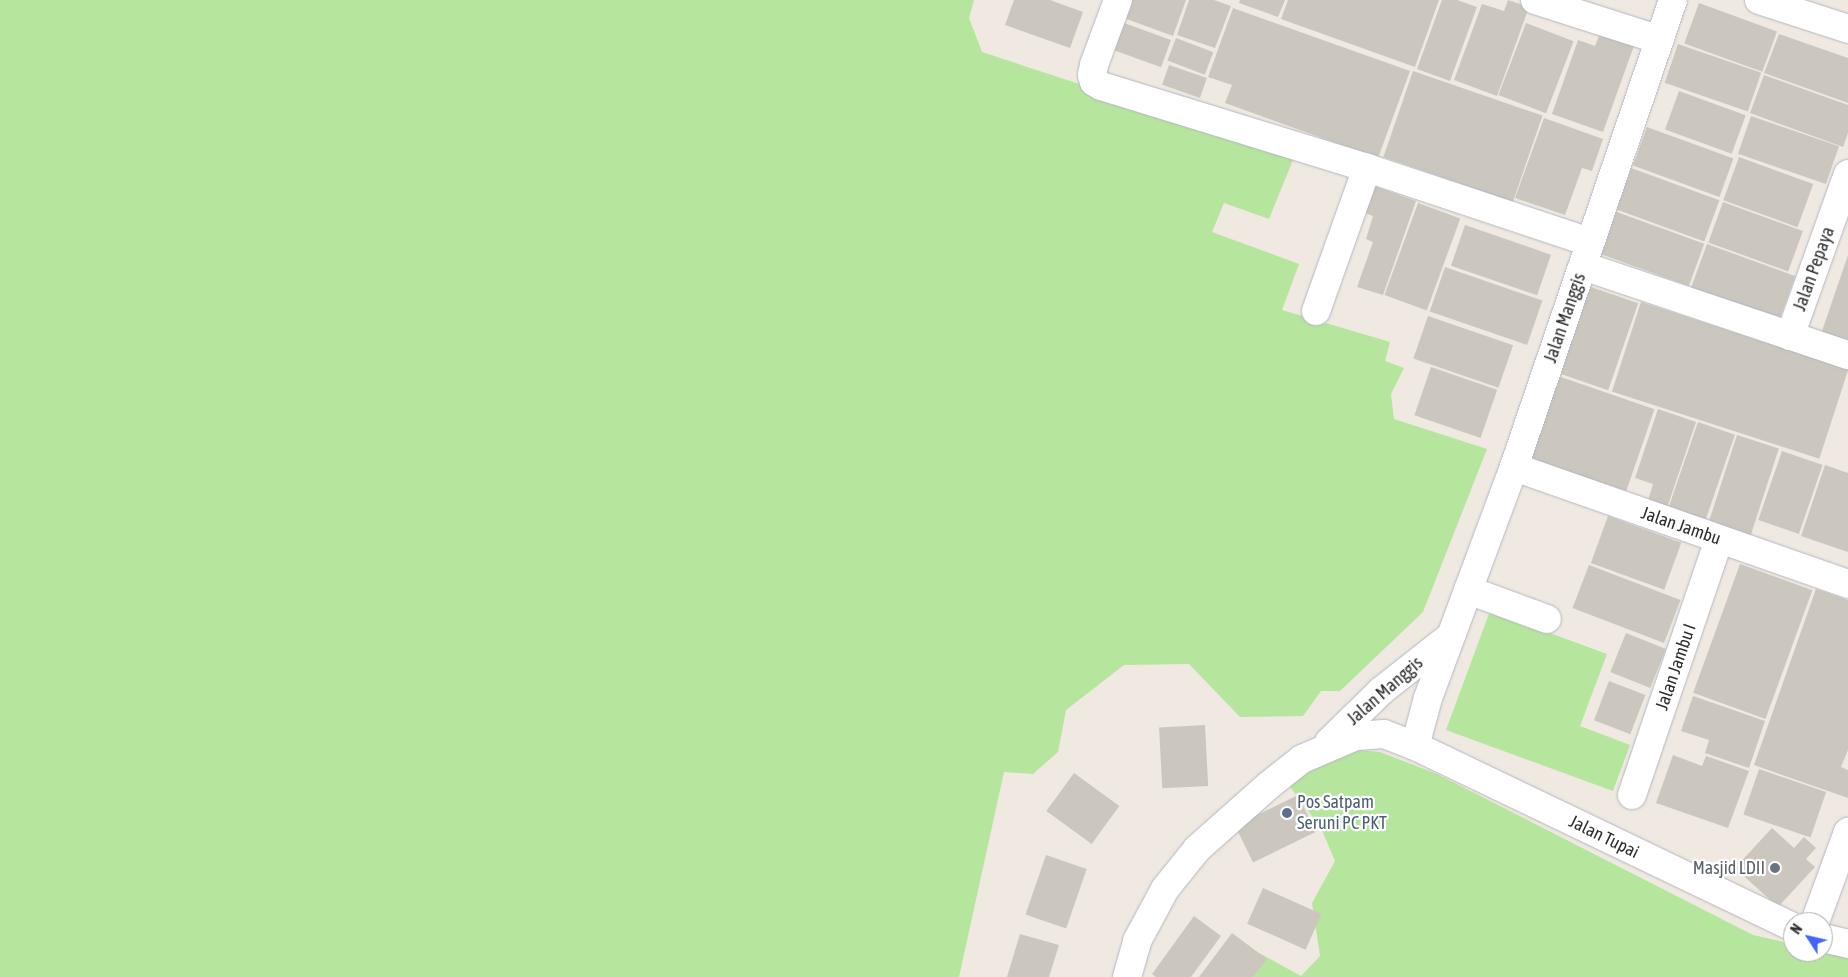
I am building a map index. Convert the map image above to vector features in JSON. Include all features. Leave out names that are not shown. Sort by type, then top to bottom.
[{"type":"street","points":[[1118,0],[1092,75],[1094,82],[1101,86],[1367,168],[1790,336],[1848,355]]},
{"type":"street","points":[[1535,0],[1660,40]]},
{"type":"street","name":"Jalan Manggis","points":[[1414,746],[1428,698],[1514,467],[1673,0]]},
{"type":"street","points":[[1759,0],[1848,29]]},
{"type":"street","points":[[1316,311],[1367,168]]},
{"type":"street","name":"Jalan Pepaya","points":[[1790,336],[1848,174]]},
{"type":"street","name":"Jalan Jambu","points":[[1514,467],[1848,584]]},
{"type":"street","name":"Jalan Jambu I","points":[[1632,795],[1719,539]]},
{"type":"street","points":[[1468,590],[1547,619]]},
{"type":"street","name":"Jalan Manggis","points":[[1320,750],[1381,692],[1452,635]]},
{"type":"street","name":"Jalan Tupai","points":[[1320,750],[1356,736],[1384,734],[1414,746],[1783,922]]},
{"type":"street","points":[[1127,977],[1137,941],[1165,889],[1197,849],[1269,785],[1302,759],[1320,750]]},
{"type":"street","points":[[1819,912],[1848,832]]},
{"type":"street","points":[[1833,940],[1848,944]]},
{"type":"green space","points":[[0,0],[974,0],[969,18],[982,52],[1295,155],[1269,219],[1224,203],[1212,232],[1299,264],[1282,310],[1390,342],[1385,361],[1404,368],[1391,394],[1394,419],[1487,449],[1423,612],[1340,691],[1321,691],[1303,716],[1240,717],[1189,664],[1124,665],[1066,710],[1058,752],[1033,774],[1004,772],[959,977],[0,977]]},
{"type":"green space","points":[[1490,611],[1607,654],[1580,726],[1630,745],[1613,791],[1446,730]]},
{"type":"green space","points":[[1346,749],[1380,752],[1437,774],[1753,935],[1783,942],[1783,962],[1833,962],[1833,954],[1848,957],[1848,977],[1235,977],[1259,953],[1301,976],[1320,956],[1312,903],[1335,861],[1321,828],[1288,784]]},
{"type":"building","points":[[1014,0],[1050,0],[1083,12],[1070,48],[1005,25]]},
{"type":"building","points":[[1128,0],[1186,0],[1173,36],[1121,17]]},
{"type":"building","points":[[1189,0],[1214,0],[1231,6],[1215,48],[1177,35]]},
{"type":"building","points":[[1240,0],[1285,0],[1278,17],[1239,3]]},
{"type":"building","points":[[1288,0],[1439,0],[1415,67],[1281,19]]},
{"type":"building","points":[[1442,0],[1457,0],[1477,7],[1450,81],[1417,69]]},
{"type":"building","points":[[1508,0],[1529,7],[1497,96],[1454,80],[1482,4],[1504,11]]},
{"type":"building","points":[[1699,3],[1777,31],[1762,72],[1684,43]]},
{"type":"building","points":[[1233,8],[1410,71],[1378,158],[1225,103],[1232,85],[1208,77]]},
{"type":"building","points":[[1124,23],[1171,40],[1161,67],[1114,50]]},
{"type":"building","points":[[1526,23],[1574,41],[1546,113],[1498,95]]},
{"type":"building","points":[[1601,31],[1635,43],[1603,132],[1552,114],[1578,40],[1595,46]]},
{"type":"building","points":[[1779,34],[1848,58],[1848,103],[1764,73]]},
{"type":"building","points":[[1176,38],[1213,52],[1205,75],[1167,60]]},
{"type":"building","points":[[1678,44],[1761,73],[1748,111],[1665,83]]},
{"type":"building","points":[[1169,65],[1207,78],[1200,98],[1162,85]]},
{"type":"building","points":[[1413,71],[1543,116],[1513,202],[1383,157]]},
{"type":"building","points":[[1764,75],[1848,105],[1848,133],[1843,147],[1750,113]]},
{"type":"building","points":[[1679,91],[1746,115],[1732,154],[1665,130]]},
{"type":"building","points":[[1751,116],[1839,146],[1826,184],[1738,154]]},
{"type":"building","points":[[1544,118],[1603,139],[1592,171],[1582,168],[1565,215],[1515,198]]},
{"type":"building","points":[[1647,127],[1733,158],[1719,197],[1633,166]]},
{"type":"building","points":[[1739,157],[1813,184],[1798,227],[1723,200]]},
{"type":"building","points":[[1631,168],[1719,200],[1704,241],[1616,209]]},
{"type":"building","points":[[1374,186],[1416,201],[1383,295],[1357,287],[1373,242],[1366,239],[1373,216],[1365,213]]},
{"type":"building","points":[[1723,202],[1803,231],[1788,271],[1708,242]]},
{"type":"building","points":[[1418,203],[1460,218],[1427,310],[1384,295]]},
{"type":"building","points":[[1614,211],[1704,244],[1689,286],[1599,253]]},
{"type":"building","points":[[1465,225],[1551,255],[1537,295],[1451,266]]},
{"type":"building","points":[[1707,244],[1795,276],[1779,321],[1691,289]]},
{"type":"building","points":[[1848,255],[1848,343],[1821,334]]},
{"type":"building","points":[[1445,267],[1542,301],[1527,345],[1430,311]]},
{"type":"building","points":[[1588,286],[1638,303],[1608,390],[1558,373]]},
{"type":"building","points":[[1641,302],[1848,369],[1819,459],[1612,391]]},
{"type":"building","points":[[1428,316],[1513,345],[1498,388],[1413,359]]},
{"type":"building","points":[[1431,367],[1497,390],[1481,438],[1414,415]]},
{"type":"building","points":[[1558,376],[1654,409],[1625,495],[1528,462]]},
{"type":"building","points":[[1658,409],[1696,422],[1667,508],[1648,501],[1653,484],[1635,478]]},
{"type":"building","points":[[1698,422],[1735,435],[1705,521],[1668,508]]},
{"type":"building","points":[[1737,435],[1779,449],[1751,535],[1709,522]]},
{"type":"building","points":[[1782,451],[1823,465],[1799,534],[1758,520]]},
{"type":"building","points":[[1825,465],[1848,473],[1848,552],[1801,536]]},
{"type":"building","points":[[1608,516],[1681,543],[1664,590],[1591,563]]},
{"type":"building","points":[[1740,564],[1812,590],[1765,719],[1693,693]]},
{"type":"building","points":[[1589,565],[1680,600],[1664,643],[1573,608]]},
{"type":"building","points":[[1816,589],[1848,600],[1848,750],[1841,767],[1848,770],[1848,798],[1754,765]]},
{"type":"building","points":[[1626,633],[1666,649],[1650,688],[1610,672]]},
{"type":"building","points":[[1609,681],[1645,695],[1630,734],[1594,720]]},
{"type":"building","points":[[1693,696],[1765,721],[1749,768],[1705,753],[1709,740],[1681,731]]},
{"type":"building","points":[[1205,725],[1208,786],[1162,788],[1159,727]]},
{"type":"building","points":[[1673,755],[1702,766],[1706,756],[1749,771],[1728,828],[1656,803]]},
{"type":"building","points":[[1759,769],[1826,792],[1811,838],[1743,814]]},
{"type":"building","points":[[1074,773],[1119,806],[1092,844],[1046,811]]},
{"type":"building","points":[[1298,795],[1316,832],[1253,863],[1235,826]]},
{"type":"building","name":"Masjid LDII","points":[[1772,828],[1794,848],[1804,837],[1816,848],[1806,859],[1815,867],[1778,907],[1735,868]]},
{"type":"building","points":[[1046,855],[1087,869],[1066,929],[1025,915]]},
{"type":"building","points":[[1263,888],[1321,914],[1306,950],[1247,924]]},
{"type":"building","points":[[1194,916],[1221,936],[1191,977],[1156,977],[1152,974]]},
{"type":"building","points":[[1232,933],[1267,959],[1253,977],[1199,977]]},
{"type":"building","points":[[1020,934],[1059,945],[1049,977],[1007,977]]},
{"type":"place","name":"Pos Satpam Seruni PC PKT","points":[[1287,813]]},
{"type":"place","name":"Masjid LDII","points":[[1775,868]]}]
